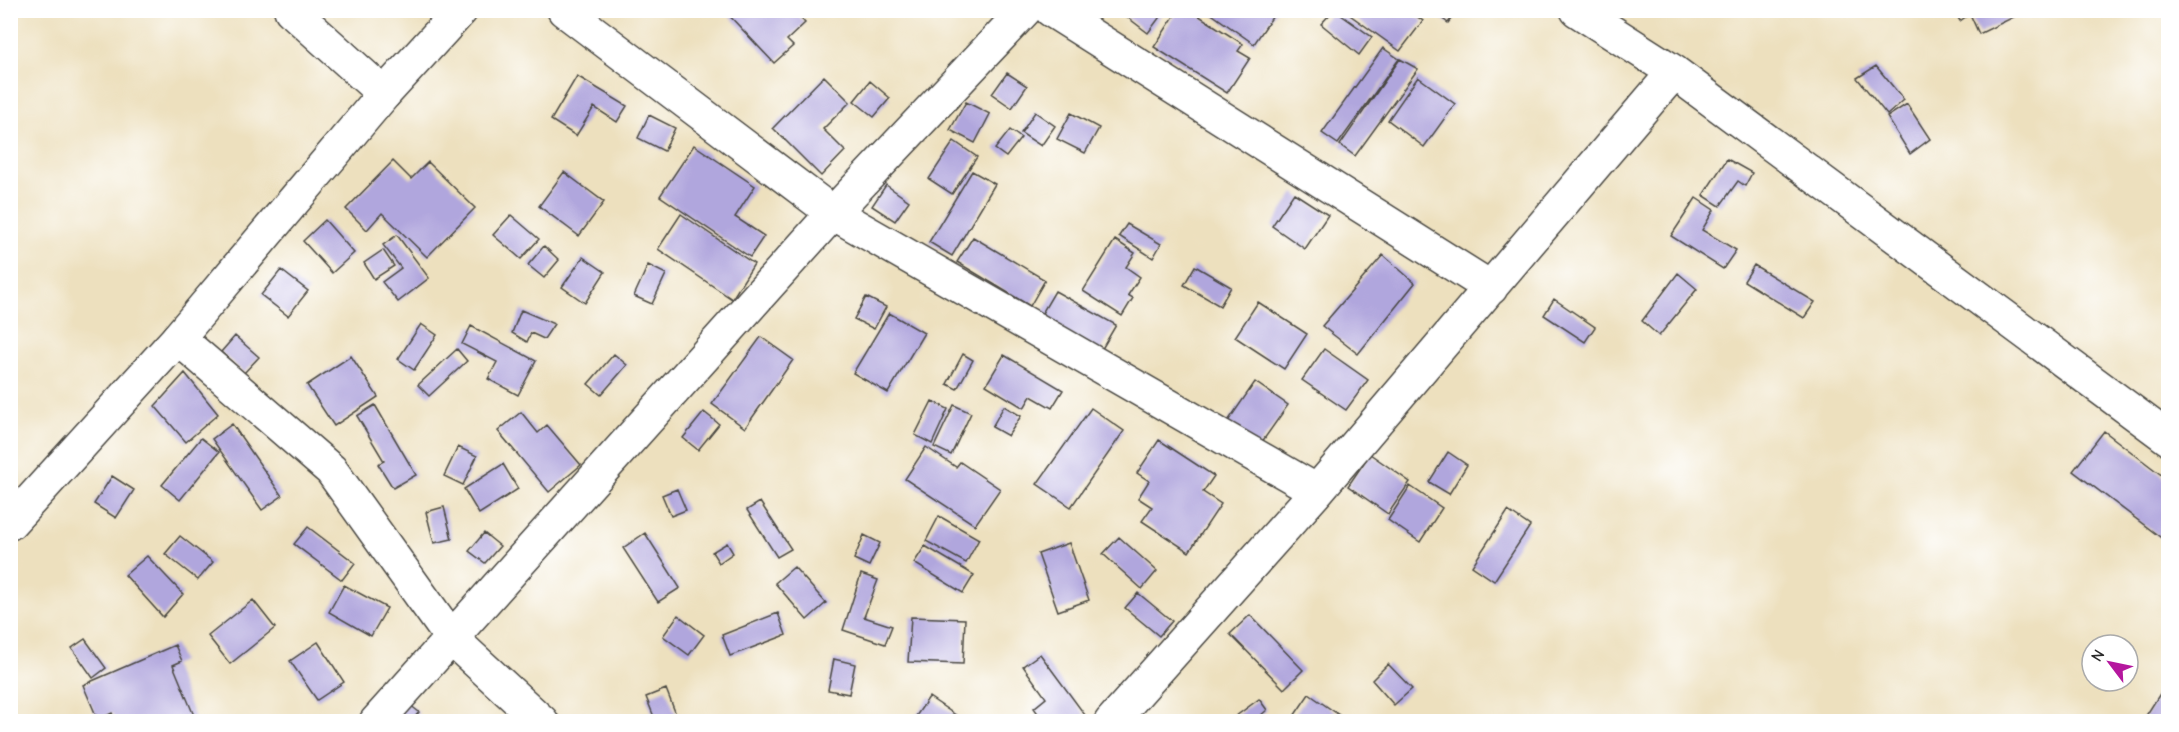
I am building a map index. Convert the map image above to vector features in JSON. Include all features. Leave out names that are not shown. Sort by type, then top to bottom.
[{"type":"street","points":[[291,10],[384,94]]},
{"type":"street","points":[[10,523],[178,338],[384,94],[461,10]]},
{"type":"street","points":[[564,10],[834,213],[1317,491]]},
{"type":"street","points":[[376,722],[834,213],[1025,10]]},
{"type":"street","points":[[1051,10],[1491,288]]},
{"type":"street","points":[[1577,10],[1674,72],[2169,438]]},
{"type":"street","points":[[1111,722],[1317,491],[1674,72]]},
{"type":"street","points":[[178,338],[331,470],[452,639],[542,722]]},
{"type":"building","points":[[724,10],[793,10],[805,23],[787,40],[793,46],[774,63]]},
{"type":"building","points":[[1118,10],[1165,10],[1148,33]]},
{"type":"building","points":[[1178,10],[1190,10],[1243,44],[1238,51],[1250,58],[1227,93],[1154,47]]},
{"type":"building","points":[[1206,10],[1277,10],[1254,44]]},
{"type":"building","points":[[1334,10],[1372,37],[1359,55],[1321,24]]},
{"type":"building","points":[[1343,10],[1408,10],[1423,21],[1400,51]]},
{"type":"building","points":[[1431,10],[1458,10],[1448,23]]},
{"type":"building","points":[[1953,10],[1975,10],[1960,21]]},
{"type":"building","points":[[1978,10],[2016,10],[2018,15],[1979,34],[1970,14]]},
{"type":"building","points":[[1383,48],[1399,59],[1338,144],[1322,133]]},
{"type":"building","points":[[1400,59],[1418,69],[1355,156],[1340,145]]},
{"type":"building","points":[[1876,66],[1904,100],[1887,115],[1857,78]]},
{"type":"building","points":[[1007,73],[1027,86],[1012,108],[992,94]]},
{"type":"building","points":[[577,76],[627,106],[617,122],[594,107],[576,136],[551,120]]},
{"type":"building","points":[[824,76],[850,102],[823,129],[845,151],[821,176],[773,128]]},
{"type":"building","points":[[1418,77],[1455,104],[1424,147],[1388,120]]},
{"type":"building","points":[[870,81],[890,98],[874,117],[854,101]]},
{"type":"building","points":[[966,102],[990,114],[975,143],[950,130]]},
{"type":"building","points":[[1907,104],[1930,139],[1910,154],[1887,117]]},
{"type":"building","points":[[1035,112],[1055,126],[1041,146],[1021,133]]},
{"type":"building","points":[[1071,113],[1099,128],[1085,153],[1057,139]]},
{"type":"building","points":[[649,115],[675,128],[664,151],[638,138]]},
{"type":"building","points":[[1010,130],[1021,138],[1006,157],[995,149]]},
{"type":"building","points":[[954,141],[977,157],[952,194],[929,179]]},
{"type":"building","points":[[694,145],[755,186],[735,217],[764,236],[750,257],[660,196]]},
{"type":"building","points":[[1727,159],[1752,173],[1745,186],[1738,181],[1720,206],[1703,195]]},
{"type":"building","points":[[393,161],[411,179],[428,162],[475,208],[427,257],[382,213],[367,230],[346,209]]},
{"type":"building","points":[[972,171],[995,184],[952,256],[929,242]]},
{"type":"building","points":[[564,172],[604,202],[579,236],[539,206]]},
{"type":"building","points":[[886,185],[909,201],[895,221],[872,206]]},
{"type":"building","points":[[1294,193],[1328,215],[1305,249],[1272,226]]},
{"type":"building","points":[[1696,198],[1714,210],[1702,230],[1736,250],[1723,269],[1671,236]]},
{"type":"building","points":[[681,214],[754,264],[732,299],[658,249]]},
{"type":"building","points":[[511,215],[539,239],[521,259],[493,235]]},
{"type":"building","points":[[325,220],[354,253],[332,273],[303,241]]},
{"type":"building","points":[[1127,224],[1161,244],[1153,258],[1119,236]]},
{"type":"building","points":[[397,235],[429,278],[398,302],[382,282],[401,268],[383,245]]},
{"type":"building","points":[[973,237],[1045,280],[1030,306],[957,262]]},
{"type":"building","points":[[1115,240],[1135,253],[1126,267],[1140,277],[1128,295],[1133,298],[1122,316],[1083,291]]},
{"type":"building","points":[[544,246],[559,260],[544,278],[528,265]]},
{"type":"building","points":[[383,250],[394,266],[374,279],[364,263]]},
{"type":"building","points":[[1383,255],[1415,283],[1358,354],[1322,326]]},
{"type":"building","points":[[583,257],[605,272],[585,303],[562,287]]},
{"type":"building","points":[[648,265],[666,274],[652,304],[634,296]]},
{"type":"building","points":[[1754,265],[1815,302],[1804,318],[1744,281]]},
{"type":"building","points":[[1195,266],[1231,287],[1220,306],[1184,285]]},
{"type":"building","points":[[281,270],[308,291],[288,316],[261,295]]},
{"type":"building","points":[[1678,273],[1697,289],[1659,336],[1642,321]]},
{"type":"building","points":[[1055,291],[1116,325],[1099,354],[1038,320]]},
{"type":"building","points":[[866,297],[886,307],[874,329],[854,319]]},
{"type":"building","points":[[1554,299],[1595,327],[1585,342],[1544,315]]},
{"type":"building","points":[[1258,302],[1307,334],[1284,369],[1235,337]]},
{"type":"building","points":[[521,310],[554,324],[544,339],[531,333],[527,342],[512,333]]},
{"type":"building","points":[[889,313],[924,333],[888,393],[853,373]]},
{"type":"building","points":[[421,324],[437,335],[414,370],[398,359]]},
{"type":"building","points":[[471,326],[536,361],[518,395],[488,379],[497,362],[462,344]]},
{"type":"building","points":[[235,336],[259,357],[244,373],[221,352]]},
{"type":"building","points":[[761,337],[793,360],[745,428],[712,404]]},
{"type":"building","points":[[457,349],[467,361],[429,396],[418,385]]},
{"type":"building","points":[[1324,349],[1368,380],[1346,410],[1302,380]]},
{"type":"building","points":[[614,354],[627,365],[601,395],[588,384]]},
{"type":"building","points":[[963,354],[973,360],[957,389],[947,384]]},
{"type":"building","points":[[1004,355],[1063,390],[1052,408],[1031,396],[1024,408],[986,385]]},
{"type":"building","points":[[351,356],[378,397],[334,426],[307,385]]},
{"type":"building","points":[[185,373],[218,414],[186,442],[155,406]]},
{"type":"building","points":[[1255,382],[1288,405],[1257,449],[1224,427]]},
{"type":"building","points":[[932,401],[948,409],[932,444],[915,435]]},
{"type":"building","points":[[375,405],[416,475],[393,488],[378,464],[384,461],[357,416]]},
{"type":"building","points":[[954,405],[971,413],[951,455],[934,447]]},
{"type":"building","points":[[1004,406],[1021,416],[1008,436],[992,427]]},
{"type":"building","points":[[1091,408],[1124,431],[1071,507],[1037,484]]},
{"type":"building","points":[[521,412],[538,433],[547,425],[581,465],[549,492],[498,431]]},
{"type":"building","points":[[704,412],[719,424],[698,450],[683,438]]},
{"type":"building","points":[[232,424],[282,496],[262,510],[212,439]]},
{"type":"building","points":[[2104,431],[2168,480],[2168,543],[2073,471]]},
{"type":"building","points":[[201,438],[219,452],[180,500],[162,485]]},
{"type":"building","points":[[1159,440],[1214,476],[1203,492],[1221,504],[1189,552],[1142,521],[1152,507],[1138,498],[1149,481],[1137,473]]},
{"type":"building","points":[[458,447],[477,456],[463,485],[444,476]]},
{"type":"building","points":[[926,447],[956,467],[960,462],[1000,489],[975,525],[905,479]]},
{"type":"building","points":[[1448,452],[1467,465],[1449,494],[1429,482]]},
{"type":"building","points":[[1370,454],[1410,482],[1388,514],[1348,486]]},
{"type":"building","points":[[503,464],[518,489],[479,514],[464,489]]},
{"type":"building","points":[[112,476],[134,490],[116,518],[94,504]]},
{"type":"building","points":[[1410,486],[1442,508],[1420,542],[1388,520]]},
{"type":"building","points":[[677,489],[686,510],[671,516],[662,495]]},
{"type":"building","points":[[760,502],[791,549],[777,557],[747,510]]},
{"type":"building","points":[[444,507],[452,539],[434,543],[426,512]]},
{"type":"building","points":[[1508,511],[1530,526],[1494,581],[1472,566]]},
{"type":"building","points":[[939,516],[979,539],[966,563],[926,541]]},
{"type":"building","points":[[308,527],[355,563],[342,580],[294,544]]},
{"type":"building","points":[[484,533],[500,546],[485,563],[469,551]]},
{"type":"building","points":[[645,533],[680,588],[658,602],[623,548]]},
{"type":"building","points":[[864,535],[880,543],[869,566],[854,559]]},
{"type":"building","points":[[180,536],[213,562],[198,580],[165,554]]},
{"type":"building","points":[[1119,537],[1157,571],[1142,589],[1103,554]]},
{"type":"building","points":[[727,543],[733,553],[719,563],[712,552]]},
{"type":"building","points":[[1069,543],[1089,600],[1058,611],[1038,554]]},
{"type":"building","points":[[925,546],[974,575],[963,593],[914,563]]},
{"type":"building","points":[[147,556],[183,594],[163,617],[125,575]]},
{"type":"building","points":[[794,567],[826,603],[807,620],[775,583]]},
{"type":"building","points":[[861,574],[878,580],[864,617],[892,626],[885,644],[843,630]]},
{"type":"building","points":[[344,585],[387,608],[371,636],[329,612]]},
{"type":"building","points":[[1138,593],[1172,621],[1159,636],[1125,608]]},
{"type":"building","points":[[253,600],[275,628],[230,664],[208,636]]},
{"type":"building","points":[[778,613],[786,635],[730,656],[722,635]]},
{"type":"building","points":[[678,615],[704,635],[689,655],[663,636]]},
{"type":"building","points":[[1250,615],[1303,670],[1284,689],[1230,634]]},
{"type":"building","points":[[911,617],[965,619],[963,664],[908,662]]},
{"type":"building","points":[[85,639],[106,668],[93,678],[72,648]]},
{"type":"building","points":[[318,642],[344,682],[317,700],[290,661]]},
{"type":"building","points":[[175,645],[182,661],[173,665],[195,718],[186,722],[116,722],[112,713],[98,720],[83,685]]},
{"type":"building","points":[[1040,654],[1085,715],[1076,722],[1044,722],[1034,708],[1046,698],[1023,666]]},
{"type":"building","points":[[834,659],[855,664],[849,694],[828,690]]},
{"type":"building","points":[[1388,664],[1412,689],[1394,705],[1372,680]]},
{"type":"building","points":[[2168,681],[2168,722],[2142,722]]},
{"type":"building","points":[[666,689],[679,722],[656,722],[646,697]]},
{"type":"building","points":[[1309,694],[1349,722],[1290,722]]},
{"type":"building","points":[[929,697],[957,716],[953,722],[912,722]]},
{"type":"building","points":[[1259,699],[1267,710],[1253,722],[1228,722]]},
{"type":"building","points":[[405,701],[419,712],[411,722],[391,722]]}]
